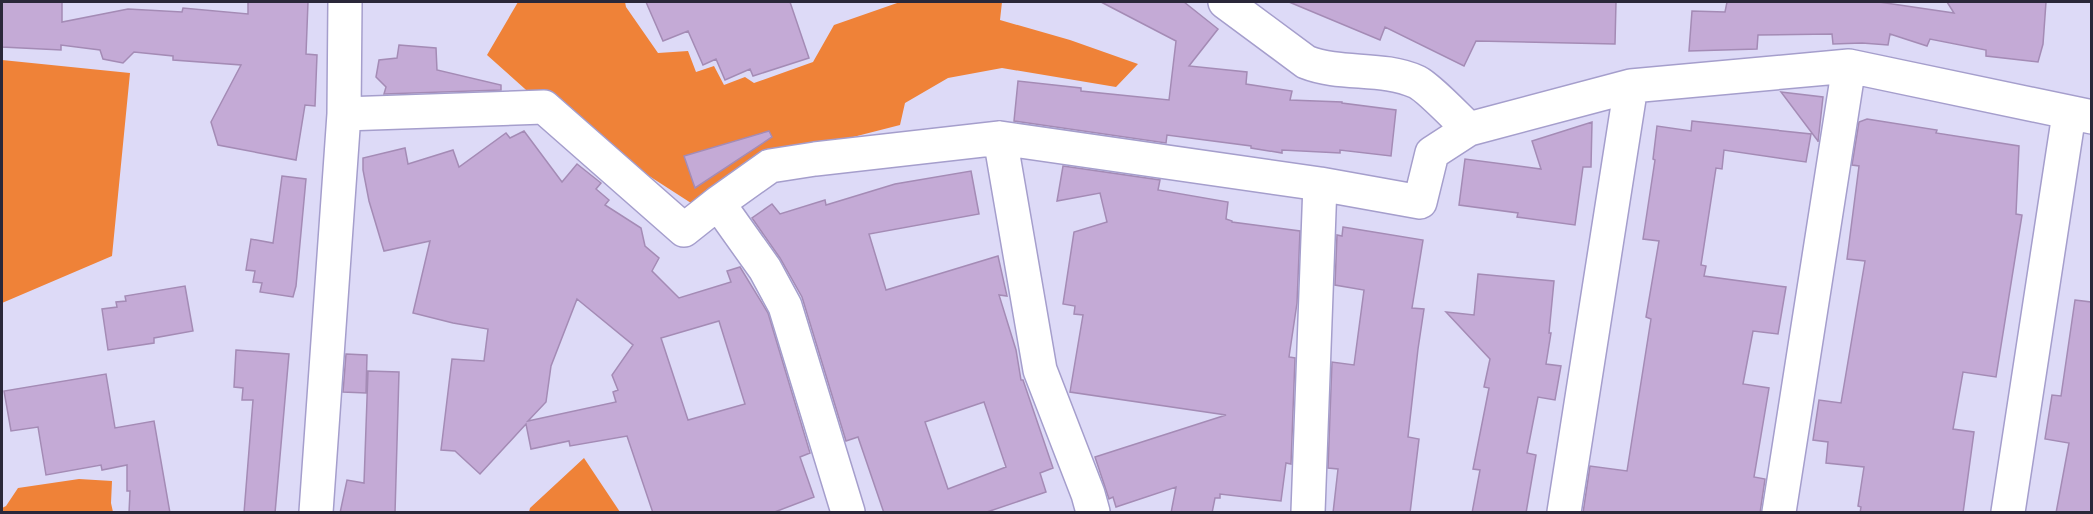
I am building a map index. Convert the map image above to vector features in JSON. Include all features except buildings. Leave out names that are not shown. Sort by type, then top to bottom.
[{"type":"street","points":[[316,513],[344,114],[345,2]]},
{"type":"street","points":[[1225,2],[1306,62],[1321,68],[1397,75],[1419,82],[1469,129]]},
{"type":"street","points":[[344,114],[544,107],[684,230],[770,166],[1000,138],[1320,184],[1420,202],[1432,153],[1469,129],[1631,86],[1850,66],[2080,115],[2007,513]]},
{"type":"street","points":[[1779,513],[1850,66]]},
{"type":"street","points":[[1564,513],[1631,86]]},
{"type":"street","points":[[1000,138],[1040,370],[1094,513]]},
{"type":"street","points":[[1308,513],[1320,184]]},
{"type":"street","points":[[718,203],[765,269],[785,306],[848,513]]},
{"type":"shaded area","points":[[518,2],[625,2],[626,7],[658,53],[688,51],[696,72],[714,66],[724,85],[745,77],[754,83],[813,62],[834,25],[900,2],[1002,2],[1000,20],[1070,40],[1138,64],[1116,87],[1002,68],[948,78],[905,103],[900,125],[767,159],[691,203],[553,114],[487,55]]},
{"type":"shaded area","points":[[2,60],[130,73],[112,256],[2,303]]},
{"type":"shaded area","points":[[584,458],[620,512],[529,512],[530,508]]},
{"type":"shaded area","points":[[79,479],[112,481],[113,512],[2,512],[2,508],[6,506],[18,488]]}]
